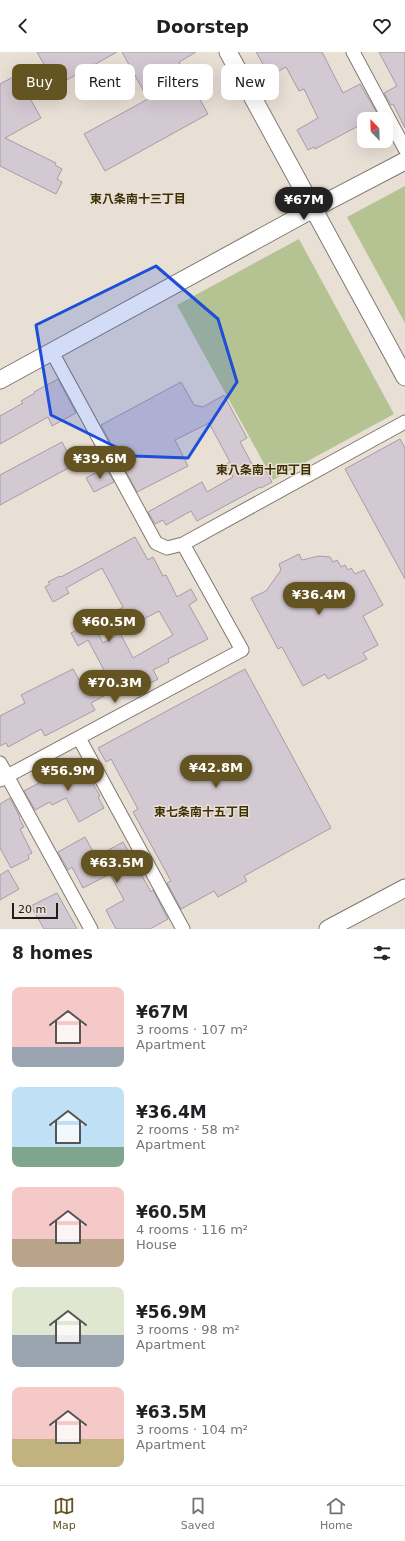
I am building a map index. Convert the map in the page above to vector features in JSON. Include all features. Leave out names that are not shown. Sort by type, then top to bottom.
[{"type":"street","points":[[228,52],[405,377]]},
{"type":"street","points":[[353,52],[405,148]]},
{"type":"street","points":[[0,380],[313,209],[405,161]]},
{"type":"street","points":[[52,352],[156,543],[168,548],[183,544],[405,422]]},
{"type":"street","points":[[4,778],[242,650],[183,544]]},
{"type":"street","points":[[79,738],[183,929]]},
{"type":"street","points":[[0,763],[4,778],[90,929]]},
{"type":"street","points":[[328,929],[405,888]]},
{"type":"highlighted area","points":[[156,266],[218,319],[237,382],[188,458],[134,456],[51,415],[36,325]]},
{"type":"green space","points":[[405,186],[405,323],[347,217]]},
{"type":"green space","points":[[299,239],[394,414],[273,480],[177,305]]},
{"type":"building","points":[[37,52],[117,52],[95,64],[75,64],[75,75],[67,80],[67,64],[44,64]]},
{"type":"building","points":[[122,52],[196,52],[179,62],[180,64],[143,64],[143,90],[135,76],[135,64],[129,64]]},
{"type":"building","points":[[256,52],[322,52],[343,93],[360,84],[376,112],[357,112],[357,127],[315,149],[314,147],[308,150],[297,130],[318,118],[304,89],[299,91],[286,67],[279,71],[279,64],[263,64]]},
{"type":"building","points":[[379,52],[405,52],[405,128],[393,104],[391,105],[384,93],[397,86]]},
{"type":"building","points":[[12,78],[12,100],[31,100],[41,118],[5,138],[56,163],[55,165],[62,169],[57,179],[62,182],[56,194],[0,166],[0,84]]},
{"type":"building","points":[[146,100],[200,100],[208,114],[105,171],[84,134]]},
{"type":"building","points":[[58,379],[76,413],[52,426],[48,417],[0,444],[0,416],[23,403],[21,401],[35,393],[34,392]]},
{"type":"building","points":[[181,382],[194,405],[203,407],[224,395],[247,438],[240,442],[257,473],[265,469],[272,482],[197,521],[191,511],[166,525],[163,520],[155,524],[148,512],[202,482],[207,492],[233,477],[226,464],[230,462],[209,423],[175,440],[188,466],[137,492],[101,425]]},
{"type":"building","points":[[400,439],[405,448],[405,579],[345,469]]},
{"type":"building","points":[[62,442],[74,465],[0,505],[0,475]]},
{"type":"building","points":[[106,467],[114,482],[94,492],[86,478]]},
{"type":"building","points":[[135,537],[148,560],[153,557],[163,576],[166,575],[177,597],[191,589],[197,600],[189,605],[208,639],[168,659],[169,662],[153,670],[158,679],[143,687],[138,677],[91,703],[95,710],[45,736],[41,729],[8,747],[6,743],[0,746],[0,716],[25,703],[21,695],[73,669],[82,685],[105,672],[88,640],[78,646],[71,633],[92,622],[103,643],[120,633],[133,658],[173,635],[159,611],[125,629],[116,611],[123,607],[102,568],[66,588],[69,593],[53,602],[45,587],[50,584],[48,582],[60,576],[61,577]]},
{"type":"building","points":[[299,554],[302,560],[319,556],[330,557],[333,562],[337,560],[341,567],[345,565],[348,570],[351,568],[355,574],[364,570],[383,605],[363,616],[378,645],[363,653],[367,659],[328,679],[325,674],[303,686],[282,647],[278,649],[251,598],[266,591],[281,570],[279,564]]},
{"type":"building","points":[[245,669],[331,828],[244,876],[247,881],[218,897],[214,891],[181,909],[167,883],[171,881],[133,812],[138,809],[111,759],[106,762],[98,748]]},
{"type":"building","points":[[77,760],[90,784],[92,782],[100,796],[98,797],[104,808],[79,822],[66,798],[52,805],[50,802],[35,810],[24,791],[54,775],[53,773]]},
{"type":"building","points":[[10,798],[24,827],[20,829],[32,853],[28,855],[29,859],[11,868],[0,848],[0,804]]},
{"type":"building","points":[[85,837],[96,857],[123,842],[151,892],[153,890],[168,919],[150,929],[116,929],[106,910],[124,900],[110,874],[83,888],[72,867],[68,870],[58,852]]},
{"type":"building","points":[[8,870],[19,889],[0,900],[0,875]]},
{"type":"building","points":[[57,893],[77,929],[44,929],[31,906]]},
{"type":"district","name":"東八条南十三丁目","points":[[138,199]]},
{"type":"district","name":"東八条南十四丁目","points":[[264,470]]},
{"type":"district","name":"東七条南十五丁目","points":[[202,812]]}]
